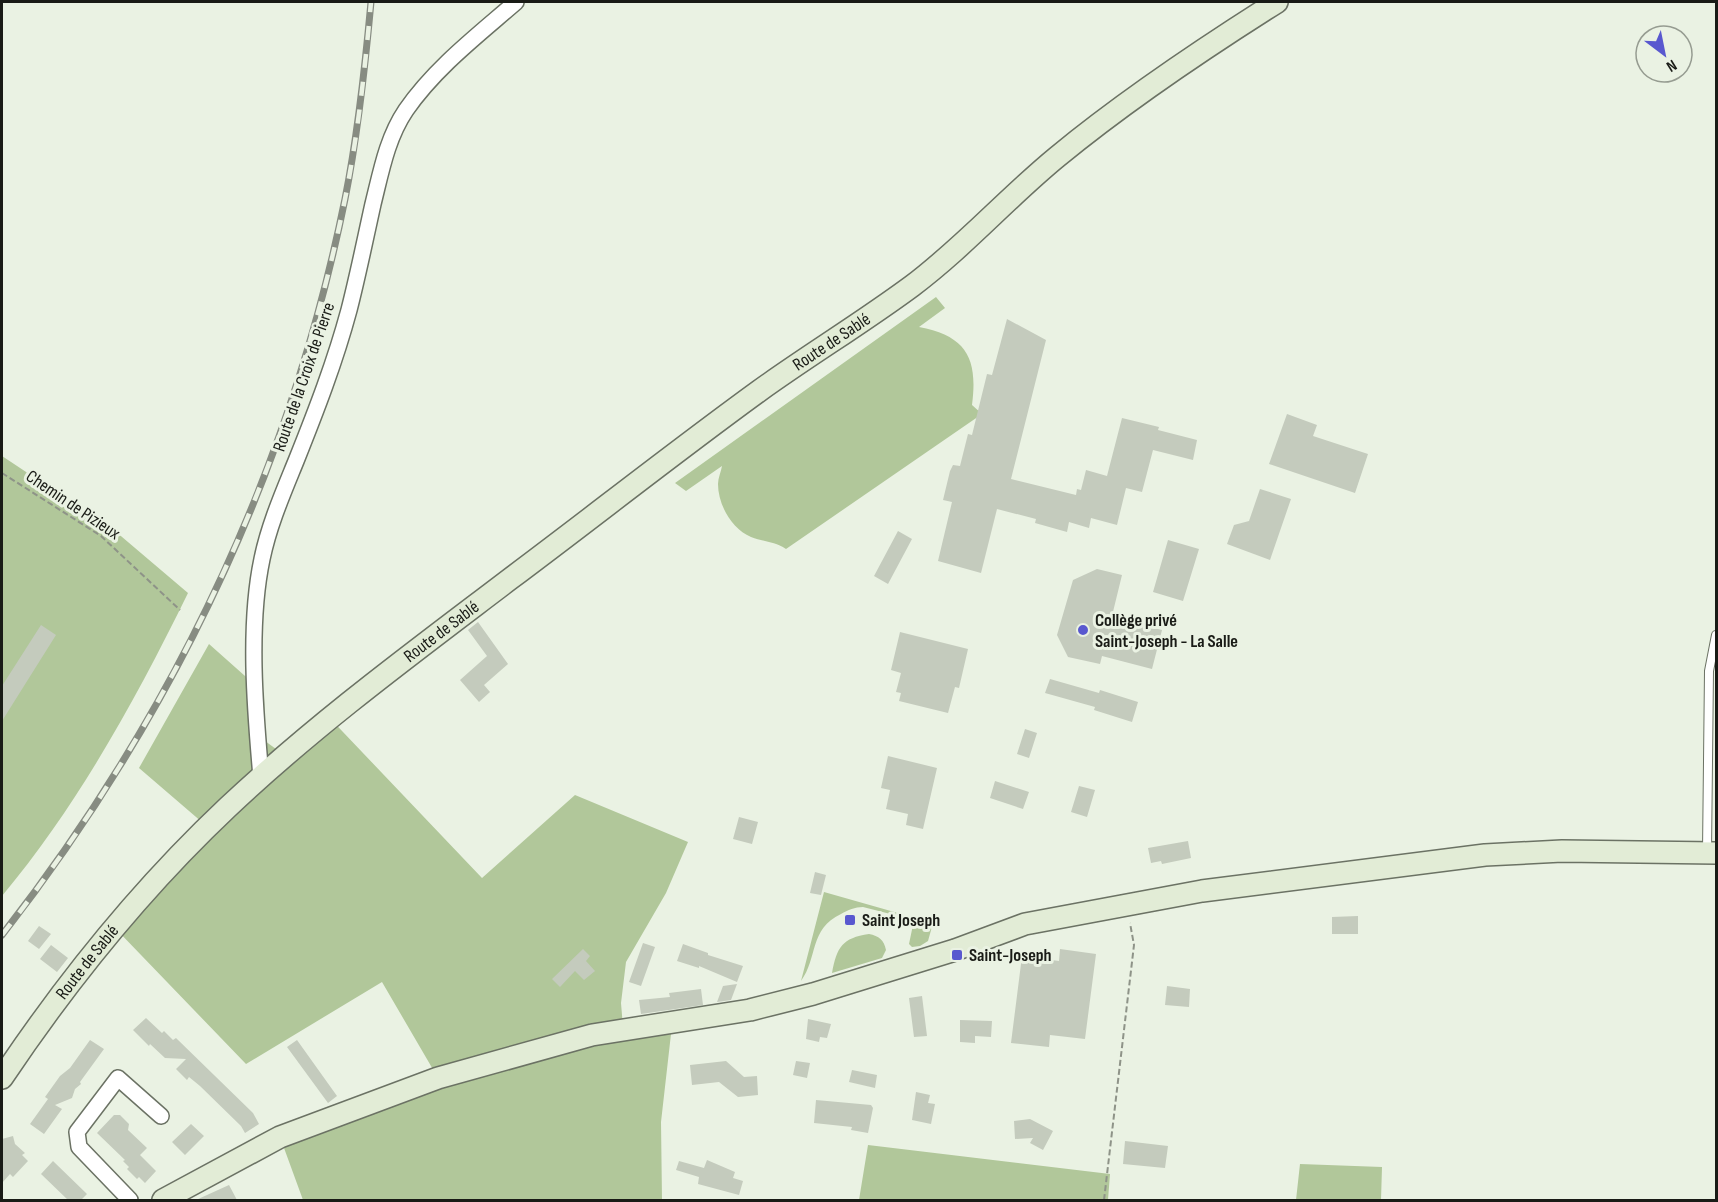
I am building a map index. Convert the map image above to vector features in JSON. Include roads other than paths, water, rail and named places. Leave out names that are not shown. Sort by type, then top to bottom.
[{"type":"main road","name":"Route de Sablé","points":[[2,1078],[73,978],[190,844],[308,736],[389,671],[760,391],[908,288],[949,256],[1052,161],[1095,126],[1187,61],[1277,2]]},
{"type":"main road","points":[[163,1200],[280,1137],[438,1078],[592,1035],[750,1010],[813,994],[955,950],[1025,924],[1202,891],[1485,855],[1562,850],[1712,853]]},
{"type":"street","name":"Route de la Croix de Pierre","points":[[261,777],[255,692],[255,610],[262,558],[276,510],[331,370],[349,311],[382,168],[391,139],[406,111],[425,87],[516,2]]},
{"type":"street","points":[[130,1200],[79,1147],[77,1132],[118,1078],[161,1116]]},
{"type":"lane","points":[[1712,853],[1708,671],[1716,634]]},
{"type":"railway","points":[[2,935],[63,852],[120,766],[171,678],[217,587],[257,494],[292,398],[321,300],[345,199],[361,101],[371,2]]},
{"type":"place","name":"Collège privé Saint-Joseph - La Salle","points":[[1083,630]]},
{"type":"place","name":"Saint Joseph","points":[[850,920]]},
{"type":"place","name":"Saint-Joseph","points":[[957,955]]}]
